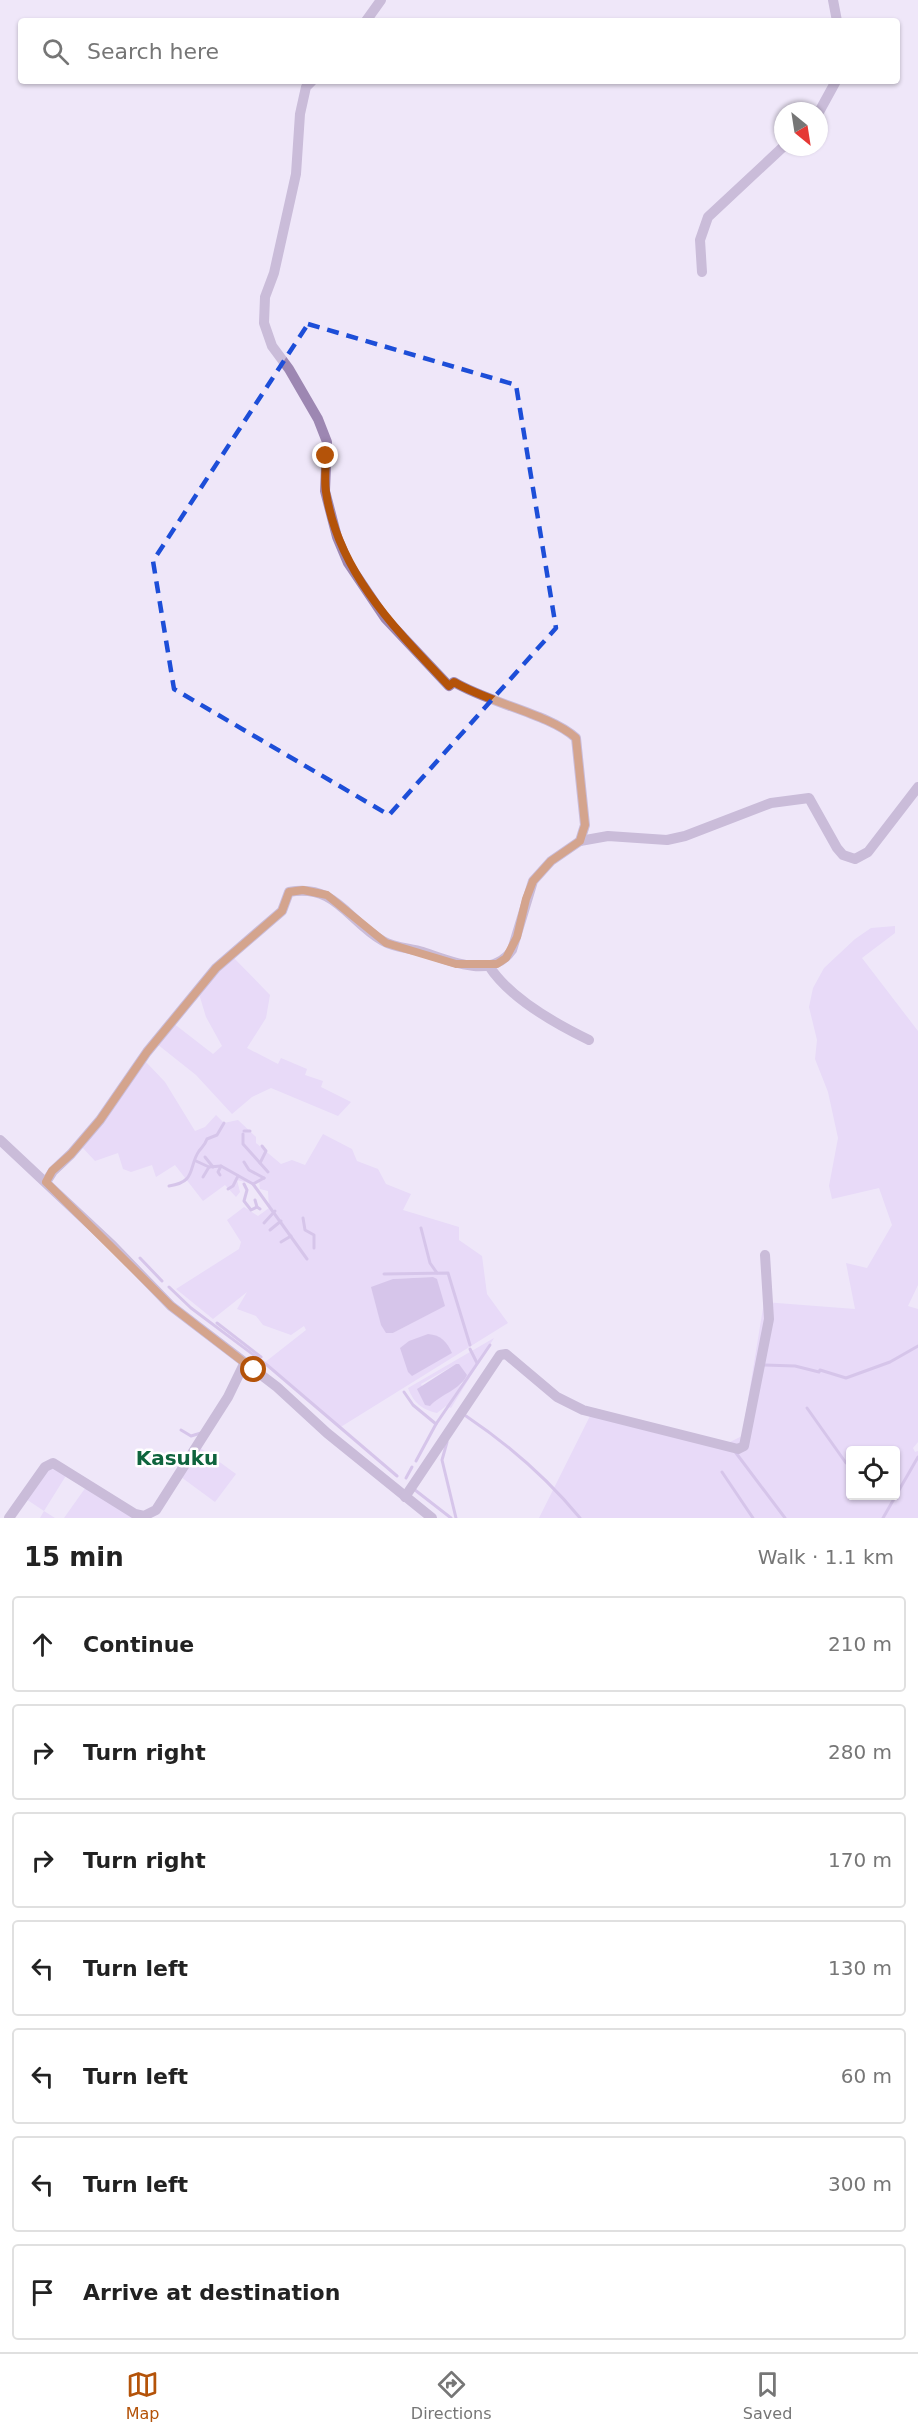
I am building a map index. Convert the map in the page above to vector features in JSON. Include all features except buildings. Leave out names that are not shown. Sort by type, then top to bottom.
[{"type":"street","points":[[368,18],[381,0]]},
{"type":"street","points":[[833,0],[836,18]]},
{"type":"street","points":[[309,84],[306,87],[300,114],[296,174],[274,273],[266,297],[264,323],[272,346],[289,369],[318,419],[327,442],[325,491],[337,537],[348,563],[385,618],[449,686],[454,682],[482,697],[563,728],[576,738],[585,825],[580,841]]},
{"type":"street","points":[[824,102],[834,84]]},
{"type":"street","points":[[702,272],[700,240],[708,217],[774,155]]},
{"type":"street","points":[[46,1182],[52,1171],[71,1154],[100,1120],[147,1052],[216,968],[282,911],[289,892],[303,890],[327,895],[386,943],[456,964],[489,966],[506,958],[512,950],[533,881],[551,861],[580,841],[608,836],[667,840],[685,836],[771,803],[809,798],[837,848],[843,855],[855,859],[868,852],[918,787]]},
{"type":"street","points":[[585,825],[608,836]]},
{"type":"street","points":[[489,966],[504,987],[559,1026],[590,1040]]},
{"type":"street","points":[[0,1140],[46,1182],[171,1306],[276,1387],[432,1518]]},
{"type":"street","points":[[405,1497],[500,1355],[506,1354],[557,1397],[583,1410],[738,1449],[744,1446],[769,1319],[765,1255]]},
{"type":"street","points":[[9,1518],[45,1467],[53,1463],[135,1514],[144,1516],[157,1514],[228,1397],[244,1364]]},
{"type":"highlighted area","points":[[308,324],[516,385],[556,628],[389,815],[174,689],[153,561]]},
{"type":"shaded area","points":[[895,926],[895,933],[862,958],[918,1031],[918,1285],[908,1306],[918,1309],[918,1442],[913,1448],[915,1452],[918,1451],[918,1518],[539,1518],[594,1408],[726,1444],[742,1436],[764,1302],[855,1309],[846,1263],[867,1268],[892,1225],[879,1188],[832,1199],[829,1186],[838,1138],[828,1092],[815,1059],[817,1040],[809,1007],[813,988],[824,968],[855,939],[871,928]]},
{"type":"shaded area","points":[[233,957],[270,995],[266,1018],[247,1048],[278,1064],[281,1058],[307,1069],[305,1075],[323,1081],[321,1087],[351,1102],[338,1116],[271,1088],[252,1097],[232,1114],[196,1075],[157,1044],[173,1023],[213,1054],[222,1046],[206,1017],[199,994]]},
{"type":"shaded area","points":[[146,1062],[165,1082],[195,1131],[205,1127],[216,1115],[224,1123],[238,1120],[256,1137],[256,1143],[281,1164],[292,1160],[305,1165],[323,1134],[352,1149],[357,1161],[378,1169],[386,1184],[411,1194],[403,1210],[459,1227],[459,1240],[482,1256],[487,1294],[508,1323],[339,1428],[264,1363],[306,1330],[304,1326],[291,1335],[263,1325],[256,1316],[237,1309],[247,1292],[213,1319],[176,1289],[239,1249],[241,1242],[227,1220],[244,1207],[258,1216],[269,1208],[268,1191],[260,1189],[259,1180],[253,1184],[237,1180],[240,1192],[236,1197],[225,1185],[203,1201],[175,1165],[156,1177],[152,1165],[131,1172],[123,1169],[118,1153],[95,1161],[81,1146]],"holes":[[[433,1277],[444,1306],[393,1333],[393,1279]]]},
{"type":"shaded area","points":[[433,1277],[437,1279],[445,1306],[393,1333],[386,1333],[381,1325],[371,1287],[393,1279]]},
{"type":"shaded area","points":[[428,1334],[443,1340],[452,1353],[412,1376],[408,1372],[400,1348],[409,1341]]},
{"type":"shaded area","points":[[494,1338],[451,1408],[446,1406],[437,1413],[427,1410],[419,1405],[408,1388]],"holes":[[[456,1364],[463,1383],[437,1398],[430,1405],[421,1384]]]},
{"type":"shaded area","points":[[459,1364],[467,1375],[464,1380],[430,1406],[425,1405],[417,1389]]},
{"type":"shaded area","points":[[199,1447],[236,1474],[215,1502],[181,1477]]},
{"type":"shaded area","points":[[50,1467],[67,1474],[44,1511],[26,1499]]},
{"type":"shaded area","points":[[86,1487],[134,1518],[64,1518]]},
{"type":"shaded area","points":[[44,1511],[55,1518],[40,1518]]},
{"type":"waterway","points":[[169,1186],[178,1184],[188,1177],[199,1151],[207,1139],[217,1135],[224,1123]]},
{"type":"waterway","points":[[244,1131],[250,1131]]},
{"type":"waterway","points":[[243,1134],[243,1144],[268,1172]]},
{"type":"waterway","points":[[260,1163],[266,1151],[262,1146]]},
{"type":"waterway","points":[[205,1157],[213,1167]]},
{"type":"waterway","points":[[196,1161],[209,1167],[221,1166],[253,1184],[307,1259]]},
{"type":"waterway","points":[[244,1162],[249,1170],[264,1178]]},
{"type":"waterway","points":[[220,1175],[218,1172],[221,1166]]},
{"type":"waterway","points":[[203,1177],[209,1167]]},
{"type":"waterway","points":[[228,1189],[233,1186],[238,1176]]},
{"type":"waterway","points":[[253,1184],[264,1178]]},
{"type":"waterway","points":[[244,1184],[247,1190],[244,1201],[251,1210],[257,1207]]},
{"type":"waterway","points":[[255,1200],[260,1209]]},
{"type":"waterway","points":[[264,1223],[275,1211]]},
{"type":"waterway","points":[[303,1218],[305,1230],[314,1235],[314,1248]]},
{"type":"waterway","points":[[270,1230],[281,1221]]},
{"type":"waterway","points":[[421,1228],[430,1263],[437,1273]]},
{"type":"waterway","points":[[281,1242],[291,1236]]},
{"type":"waterway","points":[[140,1258],[162,1281]]},
{"type":"waterway","points":[[384,1274],[448,1273],[470,1345]]},
{"type":"waterway","points":[[169,1287],[191,1308],[267,1365],[397,1476]]},
{"type":"waterway","points":[[217,1323],[261,1357]]},
{"type":"waterway","points":[[416,1461],[436,1424],[490,1345]]},
{"type":"waterway","points":[[764,1365],[795,1366],[819,1372],[820,1370],[846,1378],[890,1362],[918,1346]]},
{"type":"waterway","points":[[470,1349],[477,1363]]},
{"type":"waterway","points":[[404,1392],[413,1405],[436,1424]]},
{"type":"waterway","points":[[807,1408],[846,1463]]},
{"type":"waterway","points":[[466,1416],[527,1463],[580,1518]]},
{"type":"waterway","points":[[181,1430],[191,1436],[201,1433]]},
{"type":"waterway","points":[[447,1442],[442,1460],[456,1518]]},
{"type":"waterway","points":[[736,1453],[785,1518]]},
{"type":"waterway","points":[[883,1518],[918,1457]]},
{"type":"waterway","points":[[406,1478],[412,1467]]},
{"type":"waterway","points":[[722,1472],[753,1518]]},
{"type":"waterway","points":[[415,1490],[451,1518]]},
{"type":"district","name":"Kasuku","points":[[177,1458]]},
{"type":"route","points":[[254,1370],[171,1306],[46,1182],[52,1171],[71,1154],[100,1120],[147,1052],[216,968],[282,911],[289,892],[303,890],[327,895],[386,943],[456,964],[489,966],[506,958],[512,950],[533,881],[551,861],[580,841],[585,825],[578,760],[579,746],[576,738],[563,728],[474,694],[454,682],[449,686],[385,618],[348,563],[337,537],[325,491],[326,456]]}]
